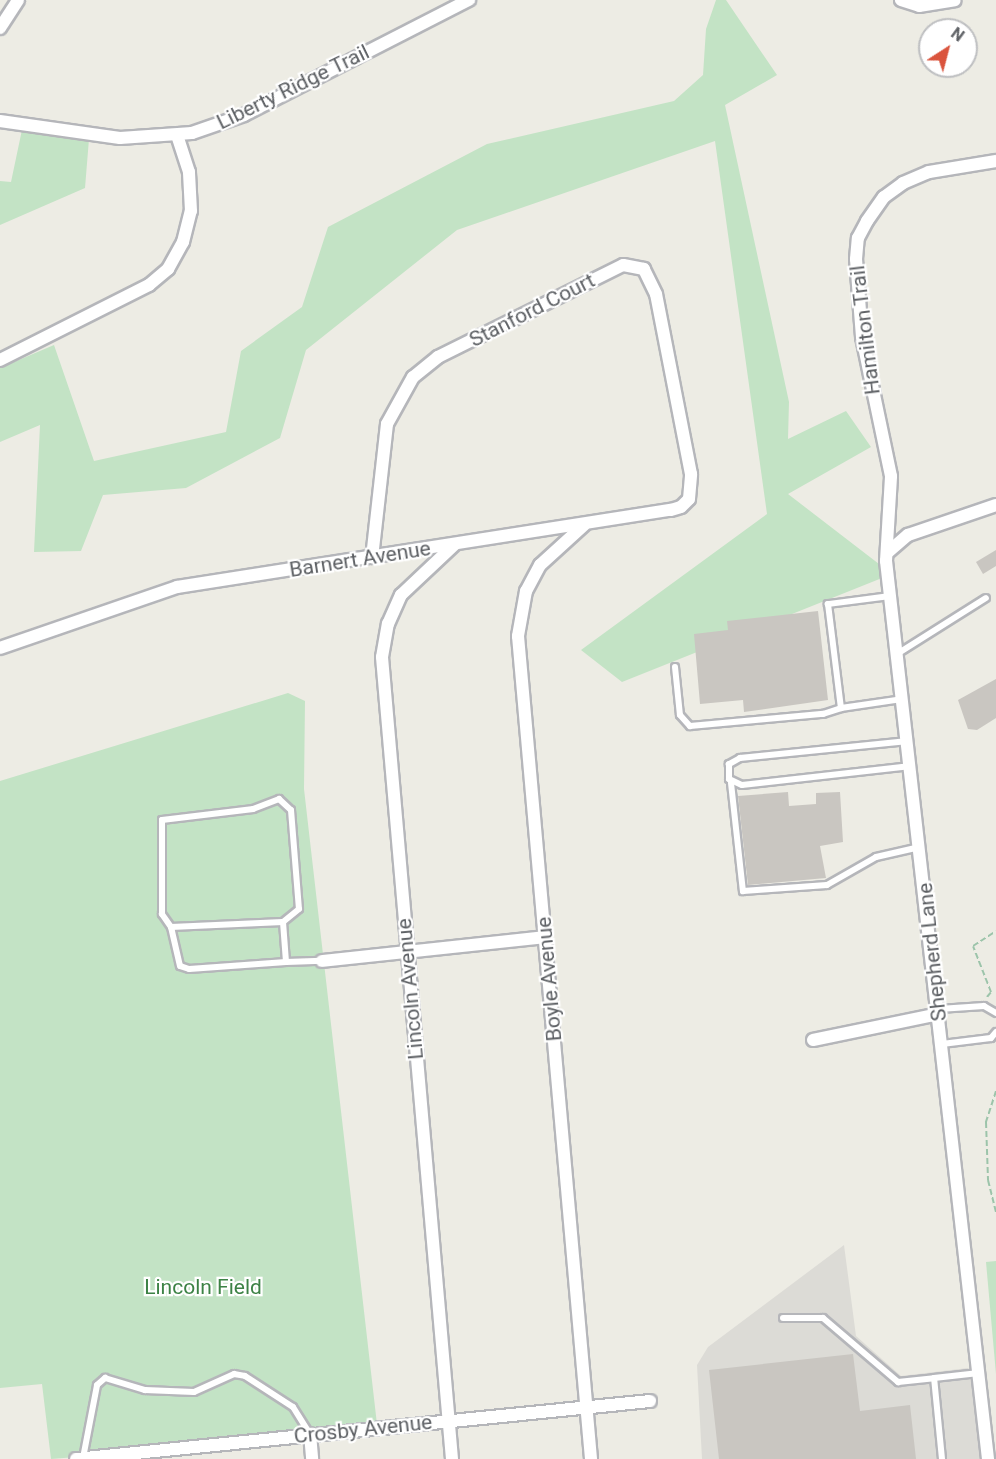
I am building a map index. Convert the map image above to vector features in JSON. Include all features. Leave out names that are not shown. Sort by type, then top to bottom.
[{"type":"street","points":[[0,28],[18,0]]},
{"type":"street","name":"Liberty Ridge Trail","points":[[0,121],[120,138],[177,135],[244,116],[469,0]]},
{"type":"street","points":[[901,0],[919,6],[955,0]]},
{"type":"street","points":[[0,360],[149,285],[168,269],[183,242],[191,211],[189,172],[177,135]]},
{"type":"street","name":"Hamilton Trail","points":[[882,446],[862,338],[858,238],[884,197],[903,183],[929,172],[996,161]]},
{"type":"street","name":"Stanford Court","points":[[372,557],[387,424],[413,376],[438,357],[622,265],[644,269],[653,284],[689,465]]},
{"type":"street","name":"Shepherd Lane","points":[[882,446],[891,477],[887,553],[890,596],[904,699],[988,1459]]},
{"type":"street","name":"Barnert Avenue","points":[[0,648],[177,588],[681,507],[692,488],[689,465]]},
{"type":"street","points":[[887,553],[908,535],[996,506]]},
{"type":"street","name":"Boyle Avenue","points":[[586,524],[540,566],[526,591],[519,618],[591,1459]]},
{"type":"street","name":"Lincoln Avenue","points":[[452,1459],[382,657],[388,624],[401,595],[454,544]]},
{"type":"street","points":[[322,961],[545,938]]},
{"type":"street","points":[[813,1040],[939,1012]]},
{"type":"street","name":"Crosby Avenue","points":[[76,1459],[172,1454],[310,1434],[650,1401]]},
{"type":"street","points":[[310,1434],[312,1459]]},
{"type":"lane","points":[[841,708],[828,604],[890,596]]},
{"type":"lane","points":[[897,654],[986,598]]},
{"type":"lane","points":[[675,667],[680,715],[690,726],[823,714],[841,708],[904,699]]},
{"type":"lane","points":[[908,741],[740,758],[729,764],[743,891],[827,885],[876,857],[920,846]]},
{"type":"lane","points":[[731,783],[911,766]]},
{"type":"lane","points":[[171,927],[283,922],[299,909],[291,810],[279,799],[253,809],[162,820],[162,914],[171,927],[180,966],[189,969],[322,961]]},
{"type":"lane","points":[[283,922],[286,962]]},
{"type":"lane","points":[[939,1012],[984,1006],[996,1013]]},
{"type":"lane","points":[[942,1044],[992,1038],[996,1032]]},
{"type":"lane","points":[[783,1318],[823,1318],[898,1383],[979,1373]]},
{"type":"lane","points":[[83,1458],[97,1385],[105,1378],[145,1390],[194,1392],[234,1374],[245,1376],[293,1407],[310,1434]]},
{"type":"lane","points":[[934,1378],[942,1459]]},
{"type":"path","points":[[978,998],[991,997],[991,992],[973,946],[996,931]]},
{"type":"path","points":[[996,1090],[986,1122],[988,1180],[996,1213]]},
{"type":"shaded area","points":[[844,1245],[856,1336],[901,1376],[968,1368],[989,1459],[702,1459],[697,1365],[708,1347]]},
{"type":"green space","points":[[716,0],[726,0],[777,75],[725,105],[789,402],[788,439],[846,411],[871,447],[788,494],[892,574],[622,682],[581,650],[767,514],[715,141],[457,230],[306,350],[280,438],[186,488],[103,495],[81,551],[34,552],[40,425],[0,442],[0,368],[54,345],[94,461],[226,432],[241,351],[302,307],[328,227],[487,144],[674,101],[703,75],[706,29]]},
{"type":"green space","points":[[23,125],[89,139],[85,188],[0,225],[0,181],[11,182]]},
{"type":"green space","name":"Lincoln Field","points":[[288,693],[305,701],[304,789],[378,1433],[51,1459],[42,1384],[0,1388],[0,781]]},
{"type":"green space","points":[[996,1261],[996,1374],[986,1262]]},
{"type":"building","points":[[996,550],[996,566],[983,574],[976,562]]},
{"type":"building","points":[[818,611],[828,700],[744,712],[743,700],[700,704],[694,634],[728,630],[727,621]]},
{"type":"building","points":[[996,679],[996,718],[977,730],[968,729],[958,700]]},
{"type":"building","points":[[788,792],[789,806],[816,804],[816,793],[840,792],[843,842],[820,846],[826,878],[748,885],[738,796]]},
{"type":"building","points":[[853,1354],[860,1411],[910,1405],[916,1459],[719,1459],[709,1370]]}]
